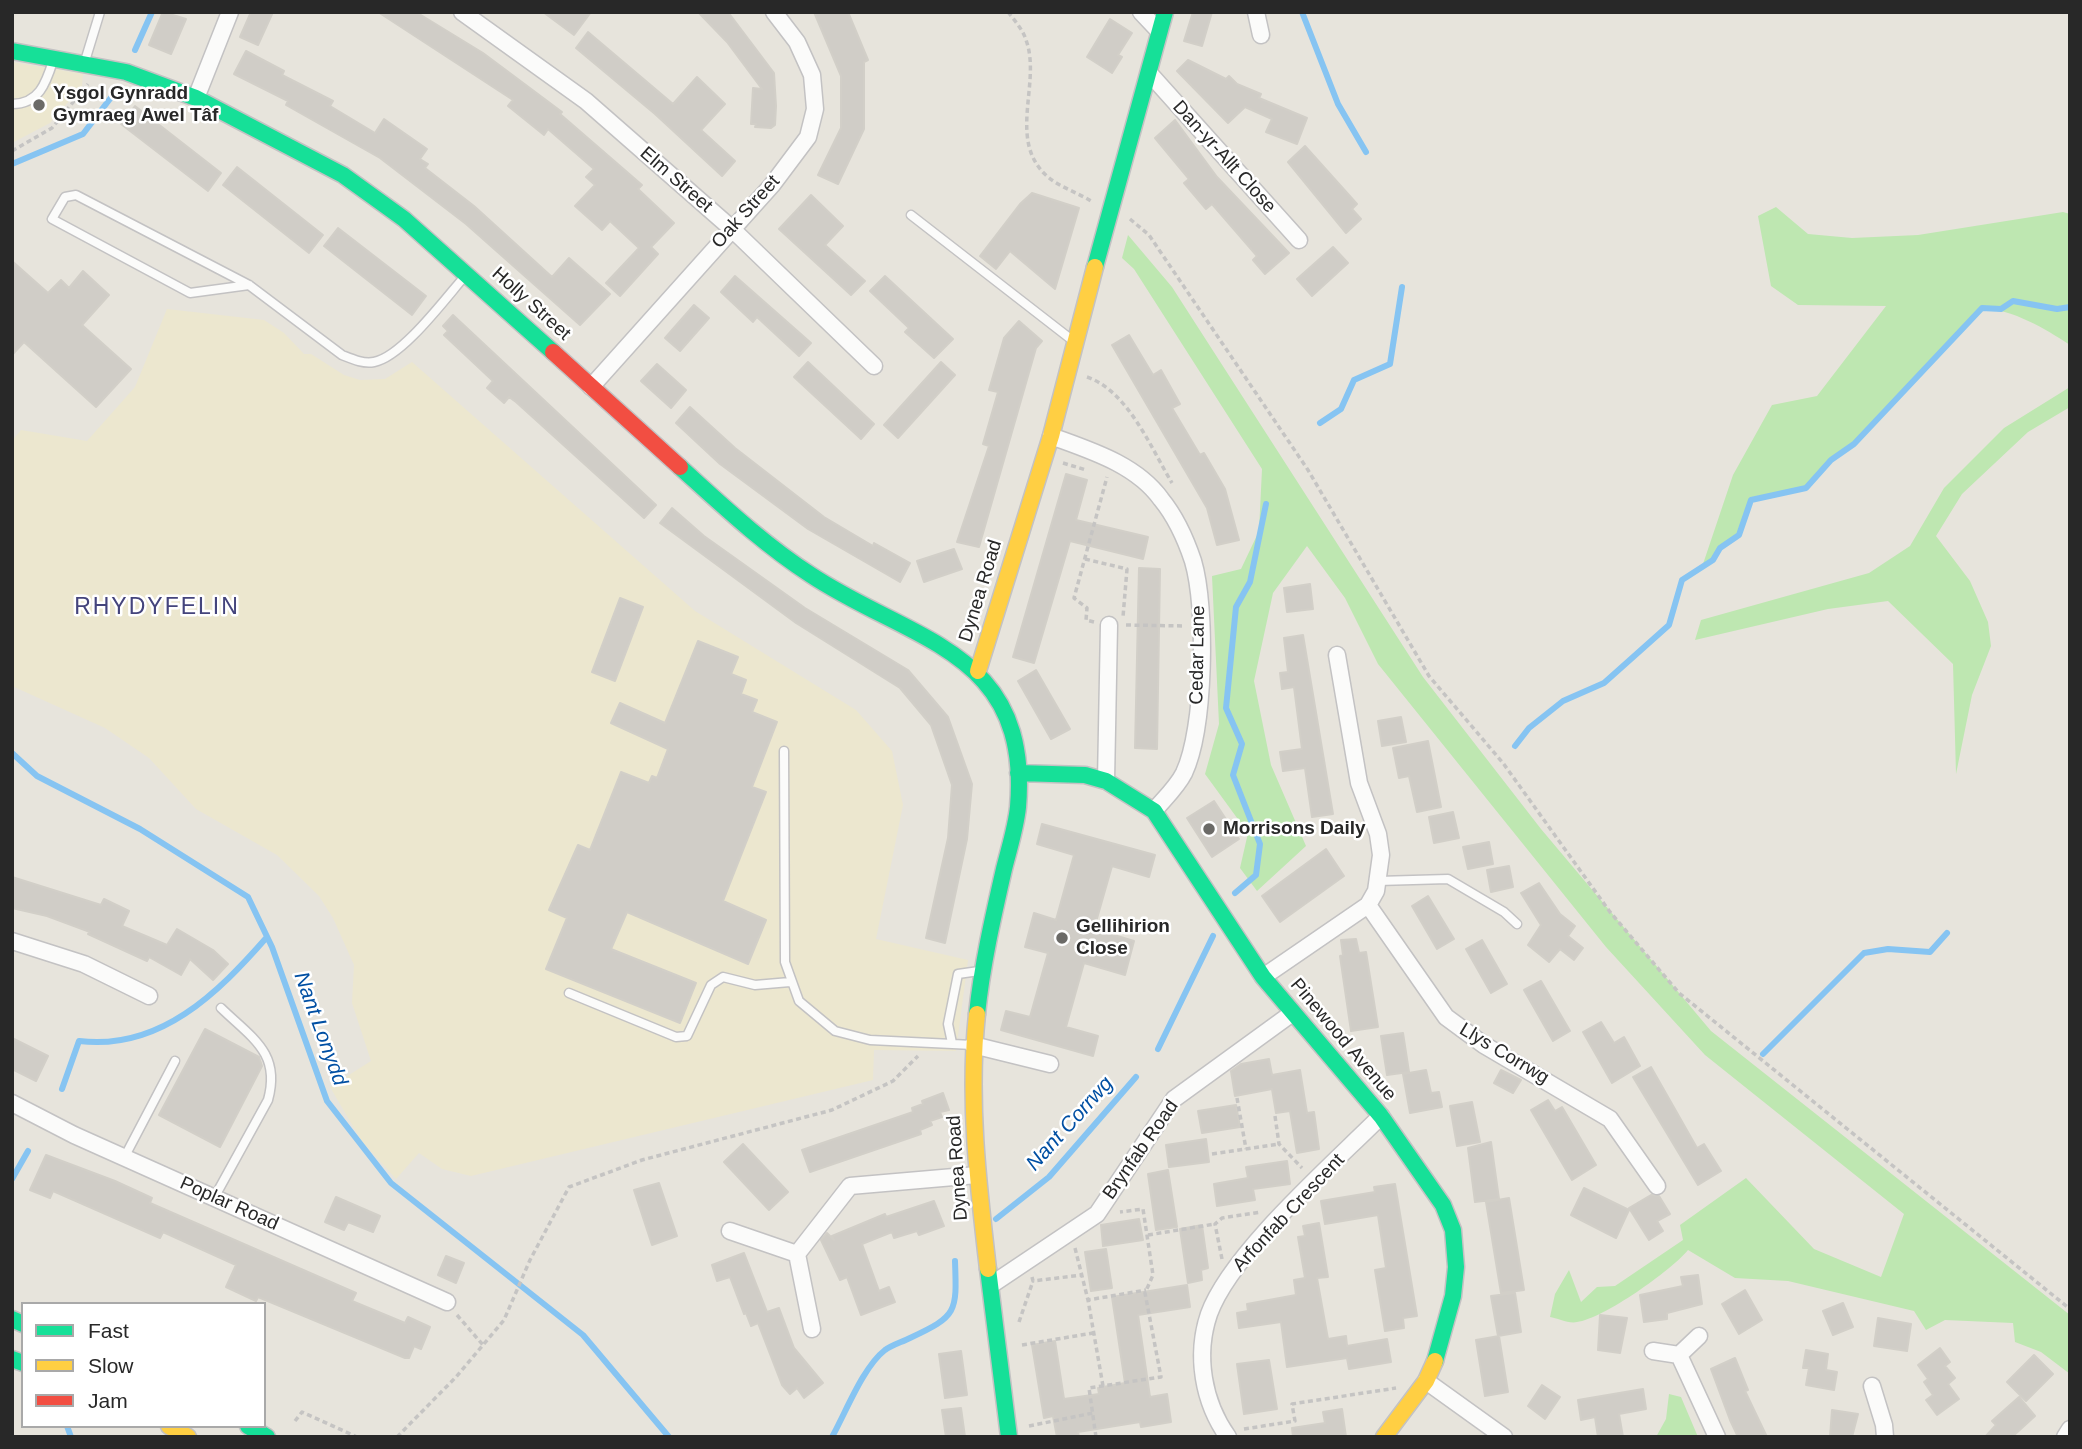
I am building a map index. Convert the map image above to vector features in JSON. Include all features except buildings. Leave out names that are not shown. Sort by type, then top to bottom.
[{"type":"main road","name":"Dynea Road","points":[[1008,1433],[976,1175],[973,1045],[981,971],[1018,808],[1018,773],[1011,726],[978,671],[1051,436],[1074,342],[1165,12]]},
{"type":"main road","name":"Holly Street","points":[[12,51],[126,72],[196,98],[344,175],[404,219],[467,274],[750,531],[813,576],[926,636],[978,671]]},
{"type":"main road","name":"Pinewood Avenue","points":[[1018,773],[1085,775],[1106,782],[1154,811],[1264,977],[1292,1014],[1381,1116],[1443,1205],[1453,1230],[1456,1266],[1453,1296],[1438,1354],[1426,1382],[1384,1437]]},
{"type":"main road","points":[[172,1428],[188,1437]]},
{"type":"main road","points":[[251,1428],[267,1437]]},
{"type":"street","points":[[196,98],[230,12]]},
{"type":"street","name":"Elm Street","points":[[462,12],[586,101],[731,228],[874,366]]},
{"type":"street","name":"Oak Street","points":[[591,387],[808,137],[816,109],[812,75],[797,42],[774,12]]},
{"type":"street","points":[[1141,12],[1158,30]]},
{"type":"street","points":[[1256,12],[1261,35]]},
{"type":"street","name":"Dan-yr-Allt Close","points":[[1150,74],[1299,240]]},
{"type":"street","name":"Cedar Lane","points":[[1051,436],[1099,453],[1133,473],[1160,497],[1179,527],[1193,561],[1201,627],[1197,715],[1184,774],[1154,811]]},
{"type":"street","points":[[1106,782],[1109,625]]},
{"type":"street","points":[[1264,977],[1367,905],[1378,881],[1381,855],[1378,834],[1359,783],[1337,656]]},
{"type":"street","name":"Llys Corrwg","points":[[1367,905],[1446,1017],[1483,1045],[1610,1119],[1657,1186]]},
{"type":"street","points":[[12,941],[85,964],[149,996]]},
{"type":"street","name":"Brynfab Road","points":[[991,1285],[1097,1214],[1174,1098],[1292,1014]]},
{"type":"street","points":[[973,1045],[1050,1064]]},
{"type":"street","name":"Poplar Road","points":[[12,1104],[124,1158],[447,1302]]},
{"type":"street","name":"Arfonfab Crescent","points":[[1226,1434],[1211,1405],[1203,1376],[1201,1343],[1210,1312],[1232,1275],[1283,1215],[1381,1116]]},
{"type":"street","points":[[812,1329],[797,1254],[850,1186],[976,1175]]},
{"type":"street","points":[[730,1231],[797,1254]]},
{"type":"street","points":[[1679,1355],[1699,1336]]},
{"type":"street","points":[[1654,1351],[1679,1355]]},
{"type":"street","points":[[1679,1355],[1717,1437]]},
{"type":"street","points":[[1426,1382],[1504,1437]]},
{"type":"street","points":[[1872,1386],[1885,1437]]},
{"type":"street","points":[[2065,1437],[2070,1429]]},
{"type":"lane","points":[[84,64],[100,12]]},
{"type":"lane","points":[[12,104],[34,98],[43,89],[54,58]]},
{"type":"lane","points":[[249,285],[190,293],[52,219],[65,197],[76,195],[249,285],[342,355],[372,363],[391,355],[467,274]]},
{"type":"lane","points":[[911,215],[1074,342]]},
{"type":"lane","points":[[784,751],[785,951],[790,982],[799,1001],[835,1031],[870,1040],[973,1045]]},
{"type":"lane","points":[[1378,881],[1448,879],[1486,904],[1504,912],[1517,924]]},
{"type":"lane","points":[[951,1043],[948,1024],[958,974],[981,971]]},
{"type":"lane","points":[[569,993],[676,1037],[687,1036],[711,985],[723,977],[755,985],[790,982]]},
{"type":"lane","points":[[214,1198],[268,1100],[272,1086],[271,1062],[264,1050],[221,1008]]},
{"type":"lane","points":[[124,1158],[176,1061]]},
{"type":"path","points":[[1008,12],[1027,41],[1030,62],[1027,133],[1033,156],[1048,176],[1097,204]]},
{"type":"path","points":[[12,151],[52,128],[103,68]]},
{"type":"path","points":[[1120,211],[1149,235],[1308,470],[1429,676],[1503,763],[1610,912],[1679,993],[2070,1309]]},
{"type":"path","points":[[1069,370],[1099,381],[1121,402],[1177,491]]},
{"type":"path","points":[[1107,477],[1074,598],[1087,608],[1086,620],[1109,625]]},
{"type":"path","points":[[1084,559],[1128,569],[1123,625],[1201,627]]},
{"type":"path","points":[[397,1437],[503,1320],[526,1269],[569,1188],[642,1160],[832,1110],[893,1081],[923,1050]]},
{"type":"path","points":[[1237,1098],[1246,1149]]},
{"type":"path","points":[[1275,1116],[1279,1144],[1315,1182]]},
{"type":"path","points":[[1212,1154],[1279,1144]]},
{"type":"path","points":[[1096,1437],[1088,1388],[1161,1377],[1146,1290],[1153,1275],[1143,1209],[1097,1214]]},
{"type":"path","points":[[1148,1235],[1216,1224],[1222,1218],[1269,1211],[1283,1215]]},
{"type":"path","points":[[1216,1224],[1222,1264],[1232,1275]]},
{"type":"path","points":[[1071,1231],[1088,1300],[1103,1386]]},
{"type":"path","points":[[1019,1322],[1033,1282],[1027,1261]]},
{"type":"path","points":[[1033,1282],[1082,1275]]},
{"type":"path","points":[[1088,1300],[1146,1290]]},
{"type":"path","points":[[447,1302],[483,1345]]},
{"type":"path","points":[[1023,1345],[1093,1333]]},
{"type":"path","points":[[1226,1434],[1295,1421],[1292,1404],[1426,1382]]},
{"type":"path","points":[[295,1421],[302,1412],[357,1437]]},
{"type":"path","points":[[1008,1433],[1093,1413]]},
{"type":"shaded area","name":"Ysgol Gynradd Gymraeg Awel Tâf","points":[[12,62],[83,74],[82,86],[50,123],[12,143]]},
{"type":"shaded area","points":[[167,309],[264,320],[284,333],[304,354],[311,354],[344,375],[360,380],[385,379],[412,362],[695,611],[856,710],[892,751],[903,805],[876,939],[968,960],[956,1051],[874,1050],[873,1080],[471,1176],[442,1169],[419,1153],[396,1179],[361,1140],[330,1087],[371,1061],[352,1003],[354,965],[333,918],[319,896],[277,855],[196,809],[149,758],[105,728],[12,686],[12,441],[21,430],[87,441],[135,387]]},
{"type":"green space","points":[[1776,207],[1808,234],[1852,238],[1918,235],[2063,212],[2070,214],[2070,345],[2017,316],[1982,308],[1854,444],[1831,460],[1806,488],[1751,500],[1739,535],[1720,548],[1713,560],[1703,564],[1733,475],[1772,405],[1817,396],[1886,306],[1798,305],[1771,286],[1758,216]]},
{"type":"green space","points":[[1128,235],[1172,287],[1423,677],[1541,829],[1711,1031],[2070,1315],[2070,1374],[2041,1352],[2015,1342],[2013,1323],[1945,1320],[1926,1330],[1914,1311],[1788,1281],[1735,1278],[1688,1250],[1653,1281],[1589,1319],[1567,1322],[1550,1317],[1555,1294],[1569,1270],[1581,1302],[1597,1287],[1615,1286],[1683,1240],[1680,1225],[1746,1178],[1814,1249],[1881,1277],[1904,1214],[1705,1055],[1606,947],[1378,664],[1345,598],[1307,546],[1273,593],[1254,681],[1271,765],[1306,846],[1257,891],[1240,868],[1248,833],[1205,774],[1219,724],[1212,576],[1241,569],[1259,531],[1262,469],[1134,269],[1122,258]]},
{"type":"green space","points":[[2070,387],[2070,407],[2028,432],[1962,494],[1936,536],[1970,581],[1988,622],[1991,646],[1972,695],[1956,774],[1953,664],[1888,601],[1828,609],[1695,640],[1701,620],[1869,573],[1910,546],[1944,488],[2004,428]]},
{"type":"green space","points":[[1669,1394],[1681,1397],[1698,1437],[1656,1437],[1666,1419]]},
{"type":"waterway","name":"Nant Lonydd","points":[[135,50],[152,12]]},
{"type":"waterway","name":"Nant Corrwg","points":[[1302,12],[1338,104],[1366,152]]},
{"type":"waterway","name":"Nant Lonydd","points":[[12,164],[83,134],[116,91]]},
{"type":"waterway","name":"Nant Corrwg","points":[[1320,423],[1341,409],[1354,380],[1390,364],[1402,287]]},
{"type":"waterway","points":[[1515,746],[1529,728],[1563,701],[1604,683],[1669,625],[1682,580],[1713,560],[1720,548],[1739,535],[1751,500],[1806,488],[1831,460],[1854,444],[1982,308],[2001,309],[2013,301],[2057,309],[2070,307]]},
{"type":"waterway","name":"Nant Corrwg","points":[[1235,893],[1256,875],[1260,844],[1233,775],[1242,744],[1226,708],[1236,607],[1250,582],[1266,504]]},
{"type":"waterway","name":"Nant Lonydd","points":[[12,753],[37,776],[140,829],[248,897],[272,947],[327,1101],[391,1183],[583,1335],[669,1437]]},
{"type":"waterway","points":[[1763,1054],[1864,953],[1888,949],[1930,952],[1947,933]]},
{"type":"waterway","name":"Nant Corrwg","points":[[1158,1049],[1213,936]]},
{"type":"waterway","points":[[62,1089],[79,1041],[108,1042],[136,1037],[185,1014],[228,978],[267,937]]},
{"type":"waterway","name":"Nant Corrwg","points":[[996,1219],[1049,1177],[1136,1077]]},
{"type":"waterway","points":[[12,1179],[28,1151]]},
{"type":"waterway","name":"Nant Corrwg","points":[[832,1437],[862,1378],[877,1358],[888,1348],[926,1331],[951,1311],[955,1292],[955,1261]]},
{"type":"waterway","points":[[68,1428],[71,1437]]},
{"type":"traffic: fast","points":[[1095,267],[1165,12]]},
{"type":"traffic: fast","points":[[12,51],[126,72],[196,98],[343,175],[404,219],[553,352]]},
{"type":"traffic: fast","points":[[680,467],[743,524],[793,563],[849,598],[924,636],[957,657],[985,682],[1005,714],[1017,755],[1018,807],[988,941],[977,1014]]},
{"type":"traffic: fast","points":[[1018,773],[1085,775],[1106,781],[1154,811],[1263,977],[1381,1116],[1443,1205],[1453,1230],[1456,1267],[1453,1296],[1435,1361]]},
{"type":"traffic: fast","points":[[988,1269],[1009,1437]]},
{"type":"traffic: fast","points":[[12,1319],[21,1323]]},
{"type":"traffic: fast","points":[[12,1359],[21,1362]]},
{"type":"traffic: fast","points":[[251,1428],[267,1437]]},
{"type":"traffic: slow","points":[[978,671],[1051,436],[1095,267]]},
{"type":"traffic: slow","points":[[977,1014],[974,1110],[988,1269]]},
{"type":"traffic: slow","points":[[1384,1437],[1426,1381],[1435,1361]]},
{"type":"traffic: slow","points":[[172,1428],[188,1437]]},
{"type":"traffic: jam","points":[[553,352],[680,467]]},
{"type":"place","name":"Ysgol Gynradd Gymraeg Awel Tâf","points":[[39,105]]},
{"type":"place","name":"Morrisons Daily","points":[[1209,829]]},
{"type":"place","name":"Gellihirion Close","points":[[1062,938]]},
{"type":"district","name":"RHYDYFELIN","points":[[157,608]]}]
